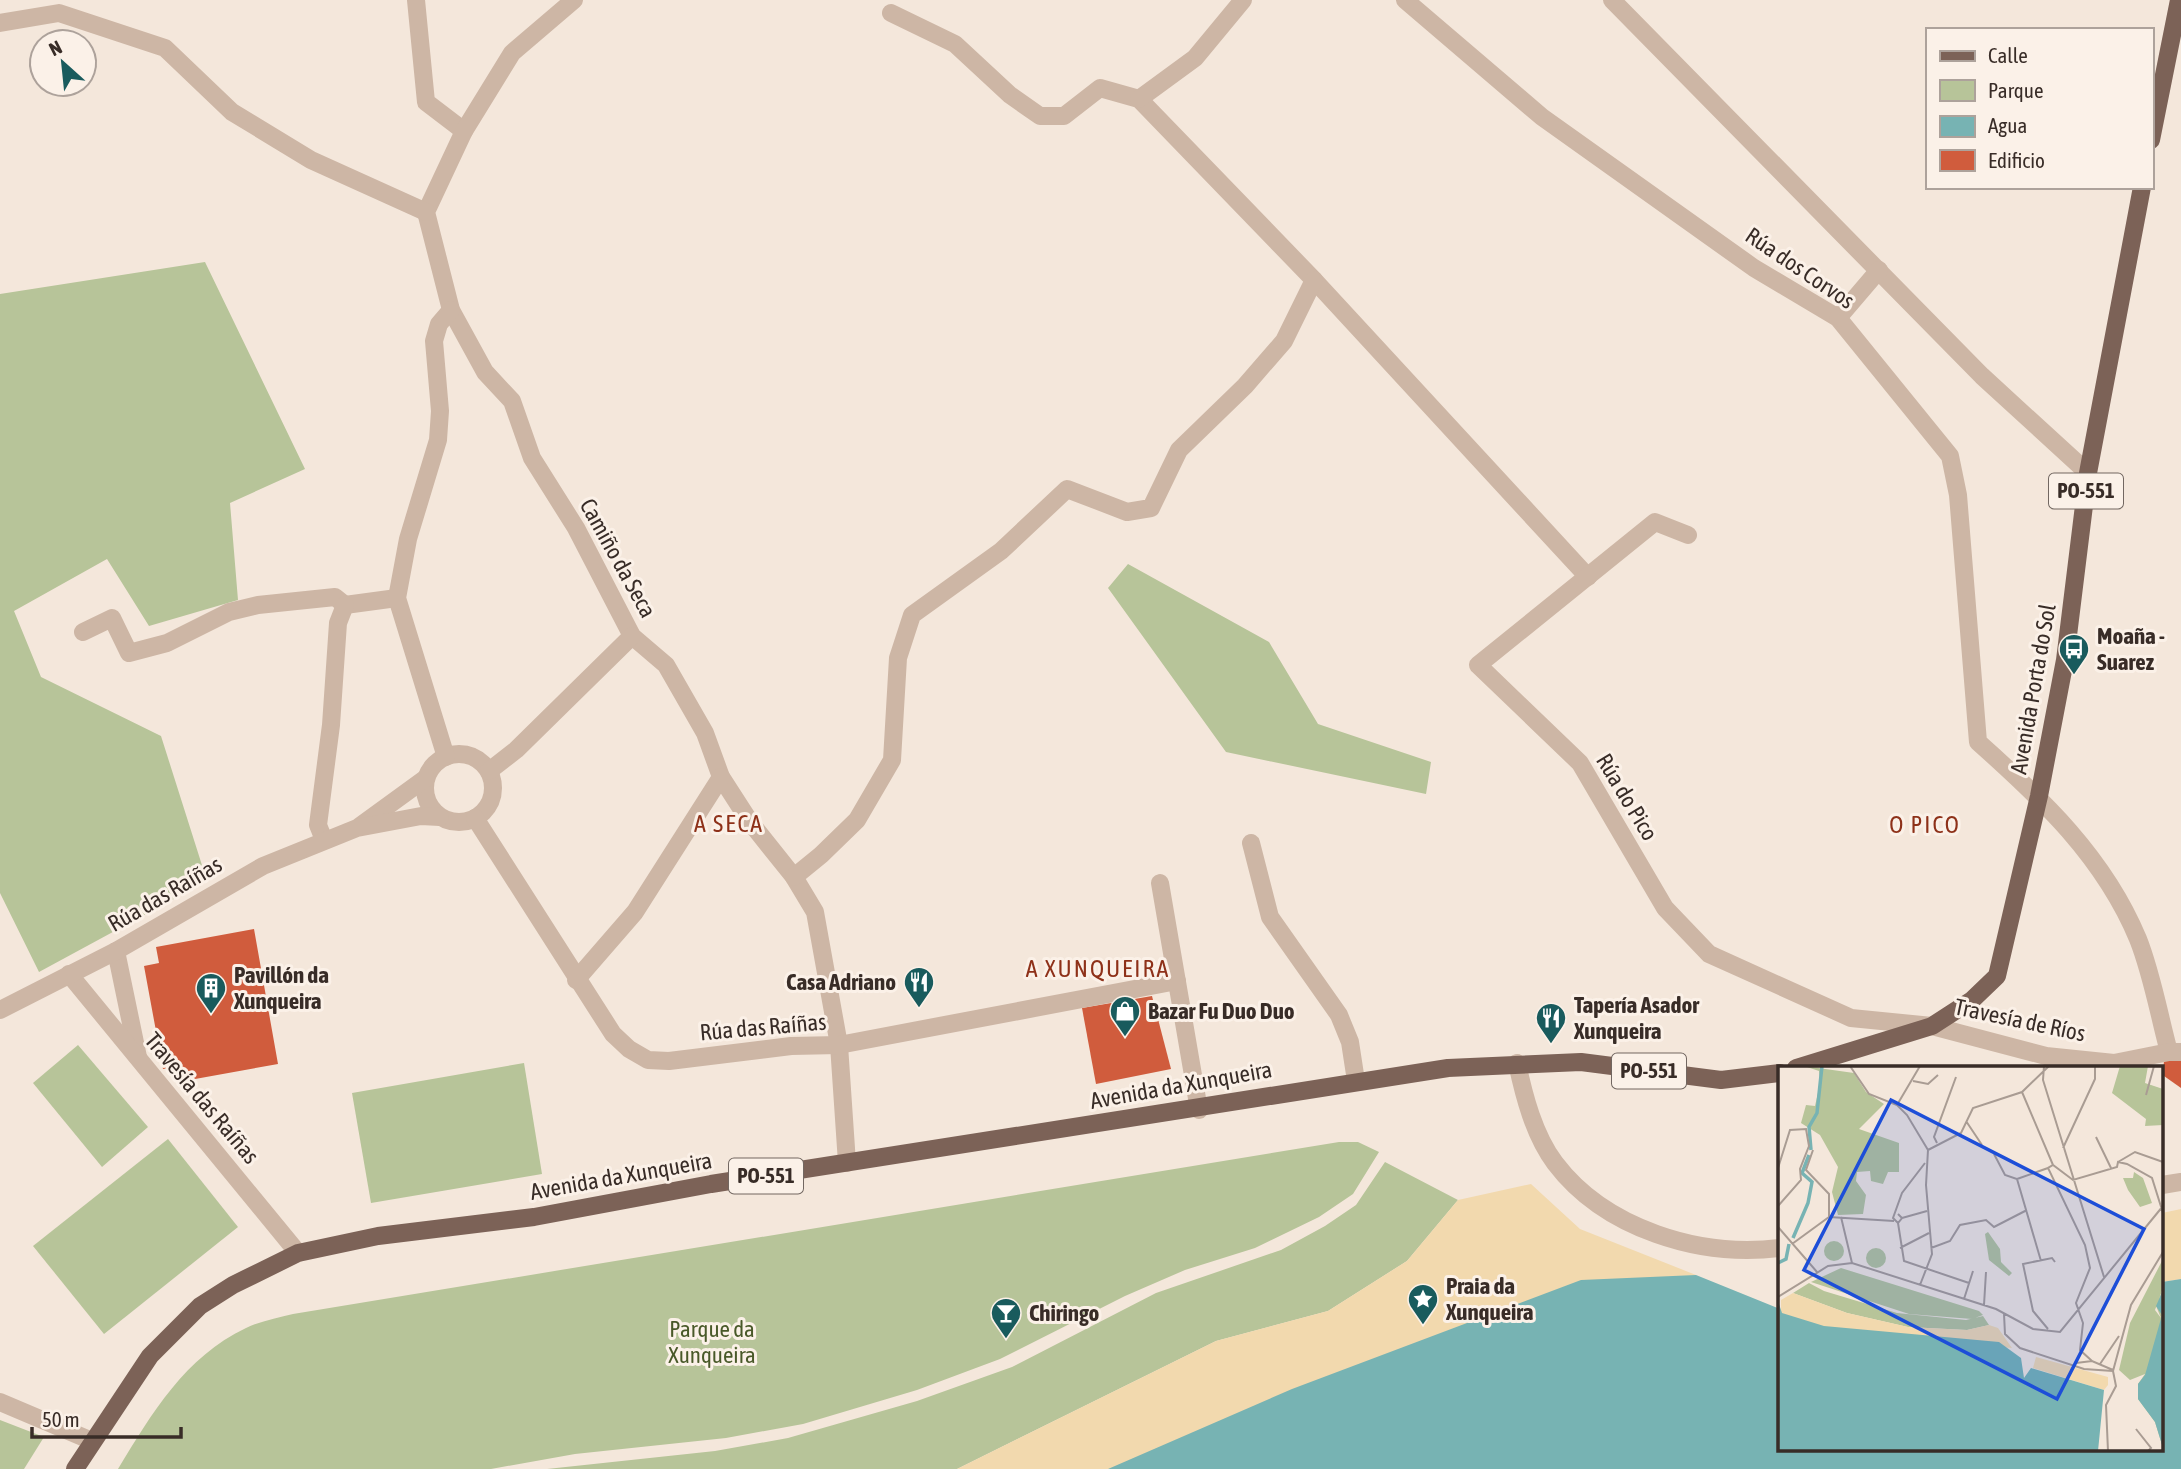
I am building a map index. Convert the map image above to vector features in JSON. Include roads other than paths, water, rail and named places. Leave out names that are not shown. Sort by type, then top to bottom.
[{"type":"main road","points":[[2153,130],[2179,0]]},
{"type":"main road","name":"Avenida Porta do Sol","points":[[1802,1066],[1932,1026],[1972,1000],[1997,976],[2039,796],[2071,626],[2088,473],[2142,189]]},
{"type":"main road","name":"PO-551","points":[[1510,1069],[1581,1062],[1721,1080],[1778,1073]]},
{"type":"main road","name":"Avenida da Xunqueira","points":[[75,1469],[150,1356],[200,1306],[233,1284],[298,1253],[378,1236],[531,1218],[847,1163],[1199,1110],[1356,1081],[1510,1069]]},
{"type":"street","points":[[416,0],[426,102],[464,131]]},
{"type":"street","points":[[0,23],[60,7],[165,48],[232,112],[311,160],[426,212],[464,131],[512,53],[574,0]]},
{"type":"street","points":[[1139,99],[1195,58],[1243,0]]},
{"type":"street","name":"Rúa dos Corvos","points":[[1405,0],[1542,117],[1754,268],[1838,318],[1950,456],[1958,495],[1978,742],[2039,796],[2092,856],[2138,939],[2175,1052]]},
{"type":"street","points":[[1612,0],[1982,376],[2088,473]]},
{"type":"street","points":[[891,13],[955,44],[1010,95],[1040,116],[1064,116],[1100,88],[1139,99],[1314,280],[1588,577]]},
{"type":"street","name":"Camiño da Seca","points":[[426,212],[451,310],[485,372],[512,401],[532,458],[576,528],[632,636],[666,665],[705,733],[720,777],[750,822],[794,877],[815,912],[839,1045],[847,1163]]},
{"type":"street","points":[[1838,318],[1879,270]]},
{"type":"street","points":[[794,877],[857,820],[892,760],[898,658],[912,615],[1001,551],[1067,489],[1127,512],[1151,508],[1179,450],[1245,386],[1284,341],[1314,280]]},
{"type":"street","points":[[446,757],[397,598],[408,539],[438,440],[440,411],[434,341],[439,324],[451,310]]},
{"type":"street","name":"Rúa do Pico","points":[[1688,535],[1655,523],[1478,666],[1580,763],[1665,908],[1709,954],[1851,1018],[1932,1026]]},
{"type":"street","points":[[83,632],[113,618],[129,653],[167,643],[229,612],[258,605],[335,597],[345,605],[397,598]]},
{"type":"street","points":[[324,840],[318,825],[331,725],[338,623],[345,605]]},
{"type":"street","points":[[489,771],[516,750],[632,636]]},
{"type":"street","points":[[465,754],[483,763],[489,771],[493,781],[490,803],[475,818],[451,822],[440,817],[427,800],[426,778],[438,762],[446,757],[465,754]]},
{"type":"street","points":[[576,980],[635,912],[720,777]]},
{"type":"street","name":"Rúa das Raíñas","points":[[357,828],[426,778]]},
{"type":"street","name":"Rúa das Raíñas","points":[[0,1010],[116,951],[263,866],[357,828],[421,816],[440,817]]},
{"type":"street","name":"Rúa das Raíñas","points":[[475,818],[576,980],[613,1034],[629,1049],[648,1060],[668,1061],[791,1046],[839,1045],[1177,981]]},
{"type":"street","points":[[1251,843],[1270,918],[1339,1016],[1350,1042],[1356,1081]]},
{"type":"street","points":[[1160,883],[1199,1110]]},
{"type":"street","points":[[116,951],[139,1061]]},
{"type":"street","name":"Travesía das Raíñas","points":[[69,974],[298,1253]]},
{"type":"street","name":"Travesía de Ríos","points":[[1932,1026],[2046,1056],[2114,1063],[2175,1052]]},
{"type":"street","points":[[1510,1069],[1553,1161],[1600,1206],[1627,1222],[1693,1245],[1749,1251],[1778,1248]]},
{"type":"street","points":[[0,1402],[92,1441]]},
{"type":"water","points":[[1696,1275],[1778,1308],[1778,1452],[2164,1452],[2164,1282],[2181,1279],[2181,1469],[1108,1469],[1292,1389],[1581,1280]]},
{"type":"place","name":"Moaña - Suarez","points":[[2074,676]]},
{"type":"place","name":"Casa Adriano","points":[[919,1009]]},
{"type":"place","name":"Pavillón da Xunqueira","points":[[211,1015]]},
{"type":"place","name":"Bazar Fu Duo Duo","points":[[1125,1038]]},
{"type":"place","name":"Tapería Asador Xunqueira","points":[[1551,1045]]},
{"type":"place","name":"Praia da Xunqueira","points":[[1423,1326]]},
{"type":"place","name":"Chiringo","points":[[1006,1340]]},
{"type":"district","name":"A SECA","points":[[729,824]]},
{"type":"district","name":"O PICO","points":[[1925,825]]},
{"type":"district","name":"A XUNQUEIRA","points":[[1098,969]]},
{"type":"park label","name":"Parque da Xunqueira","points":[[712,1342]]}]
